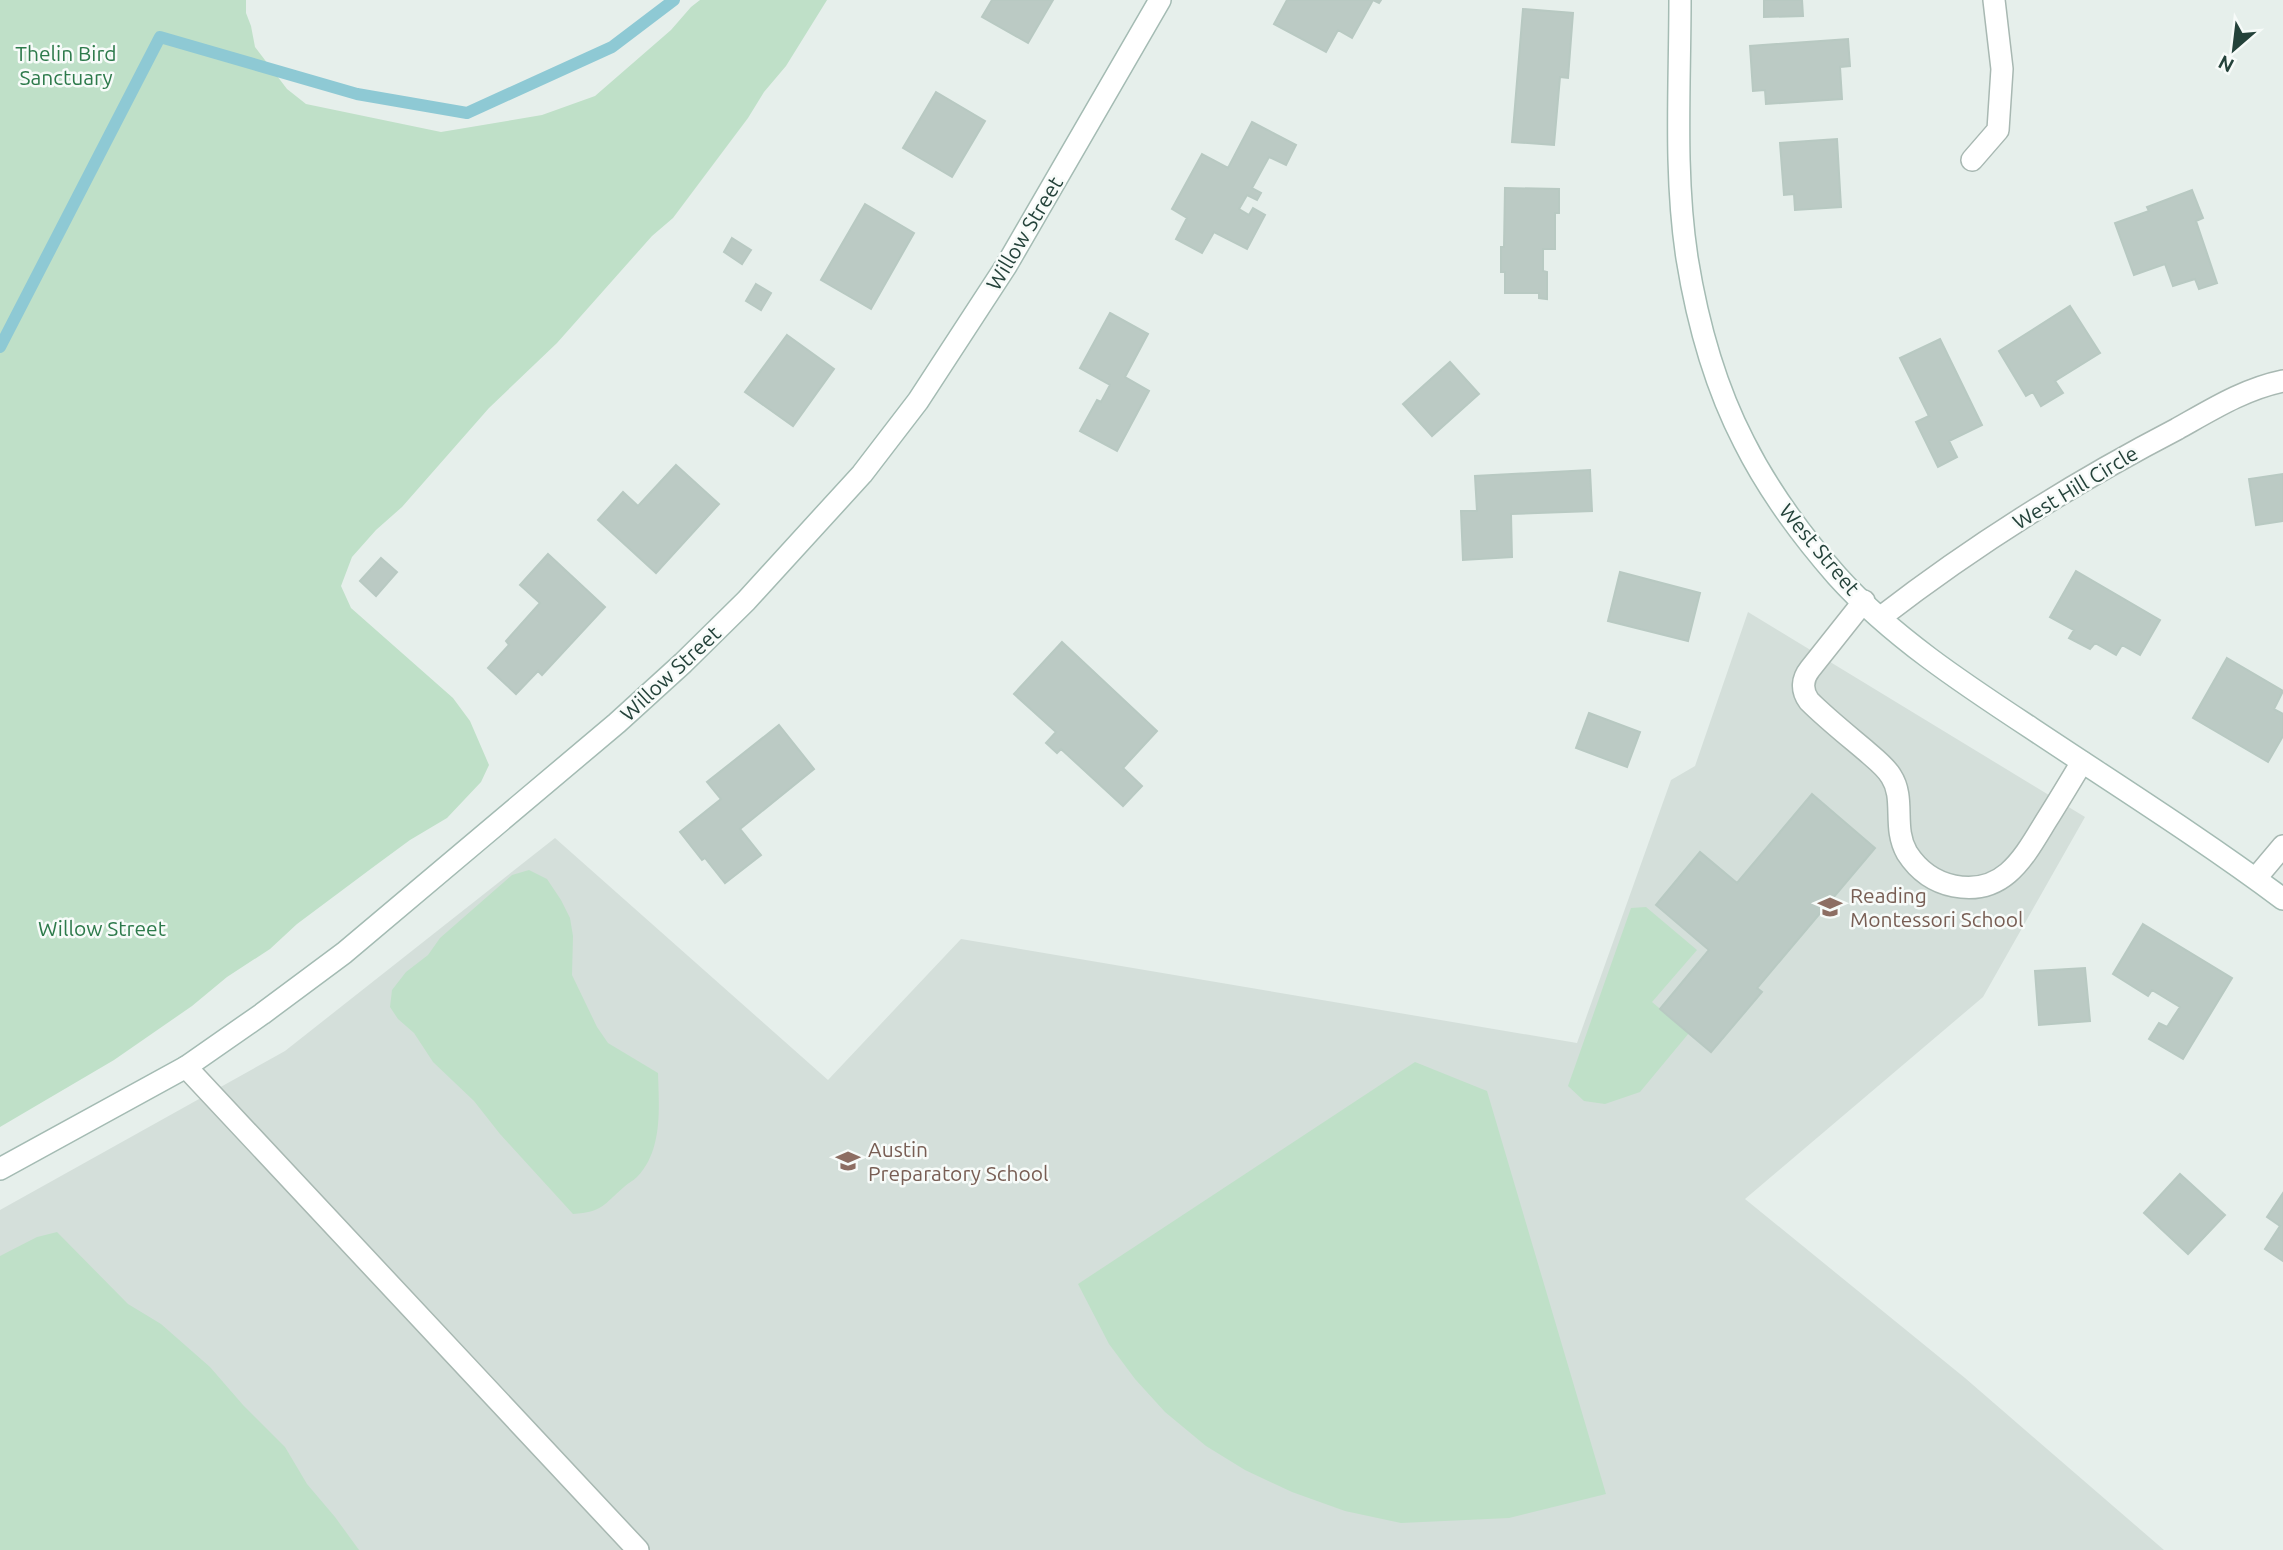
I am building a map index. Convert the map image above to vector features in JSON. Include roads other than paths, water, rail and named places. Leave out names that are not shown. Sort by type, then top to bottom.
[{"type":"main road","name":"Willow Street","points":[[0,1169],[186,1067],[345,953],[549,781],[683,663],[804,539],[868,467],[918,401],[1006,266],[1160,0]]},
{"type":"main road","name":"West Street","points":[[1680,0],[1679,143],[1687,258],[1700,321],[1719,384],[1743,442],[1773,492],[1838,577],[1926,655],[1974,691],[2256,878],[2283,899]]},
{"type":"main road","points":[[1972,160],[1997,130],[2001,69],[1994,0]]},
{"type":"main road","name":"West Hill Circle","points":[[1881,617],[1973,550],[2122,457],[2239,395],[2283,381]]},
{"type":"main road","points":[[1864,601],[1807,673],[1803,687],[1809,701],[1887,770],[1894,780],[1898,797],[1898,828],[1907,852],[1924,872],[1947,884],[1972,887],[1997,881],[2026,855],[2082,762]]},
{"type":"main road","points":[[2256,878],[2283,846]]},
{"type":"main road","points":[[186,1067],[638,1550]]},
{"type":"waterway","points":[[0,347],[160,37],[357,94],[467,113],[612,47],[674,0]]},
{"type":"place","name":"Reading Montessori School","points":[[1830,907]]},
{"type":"place","name":"Austin Preparatory School","points":[[848,1161]]},
{"type":"park label","name":"Thelin Bird Sanctuary","points":[[66,65]]}]
